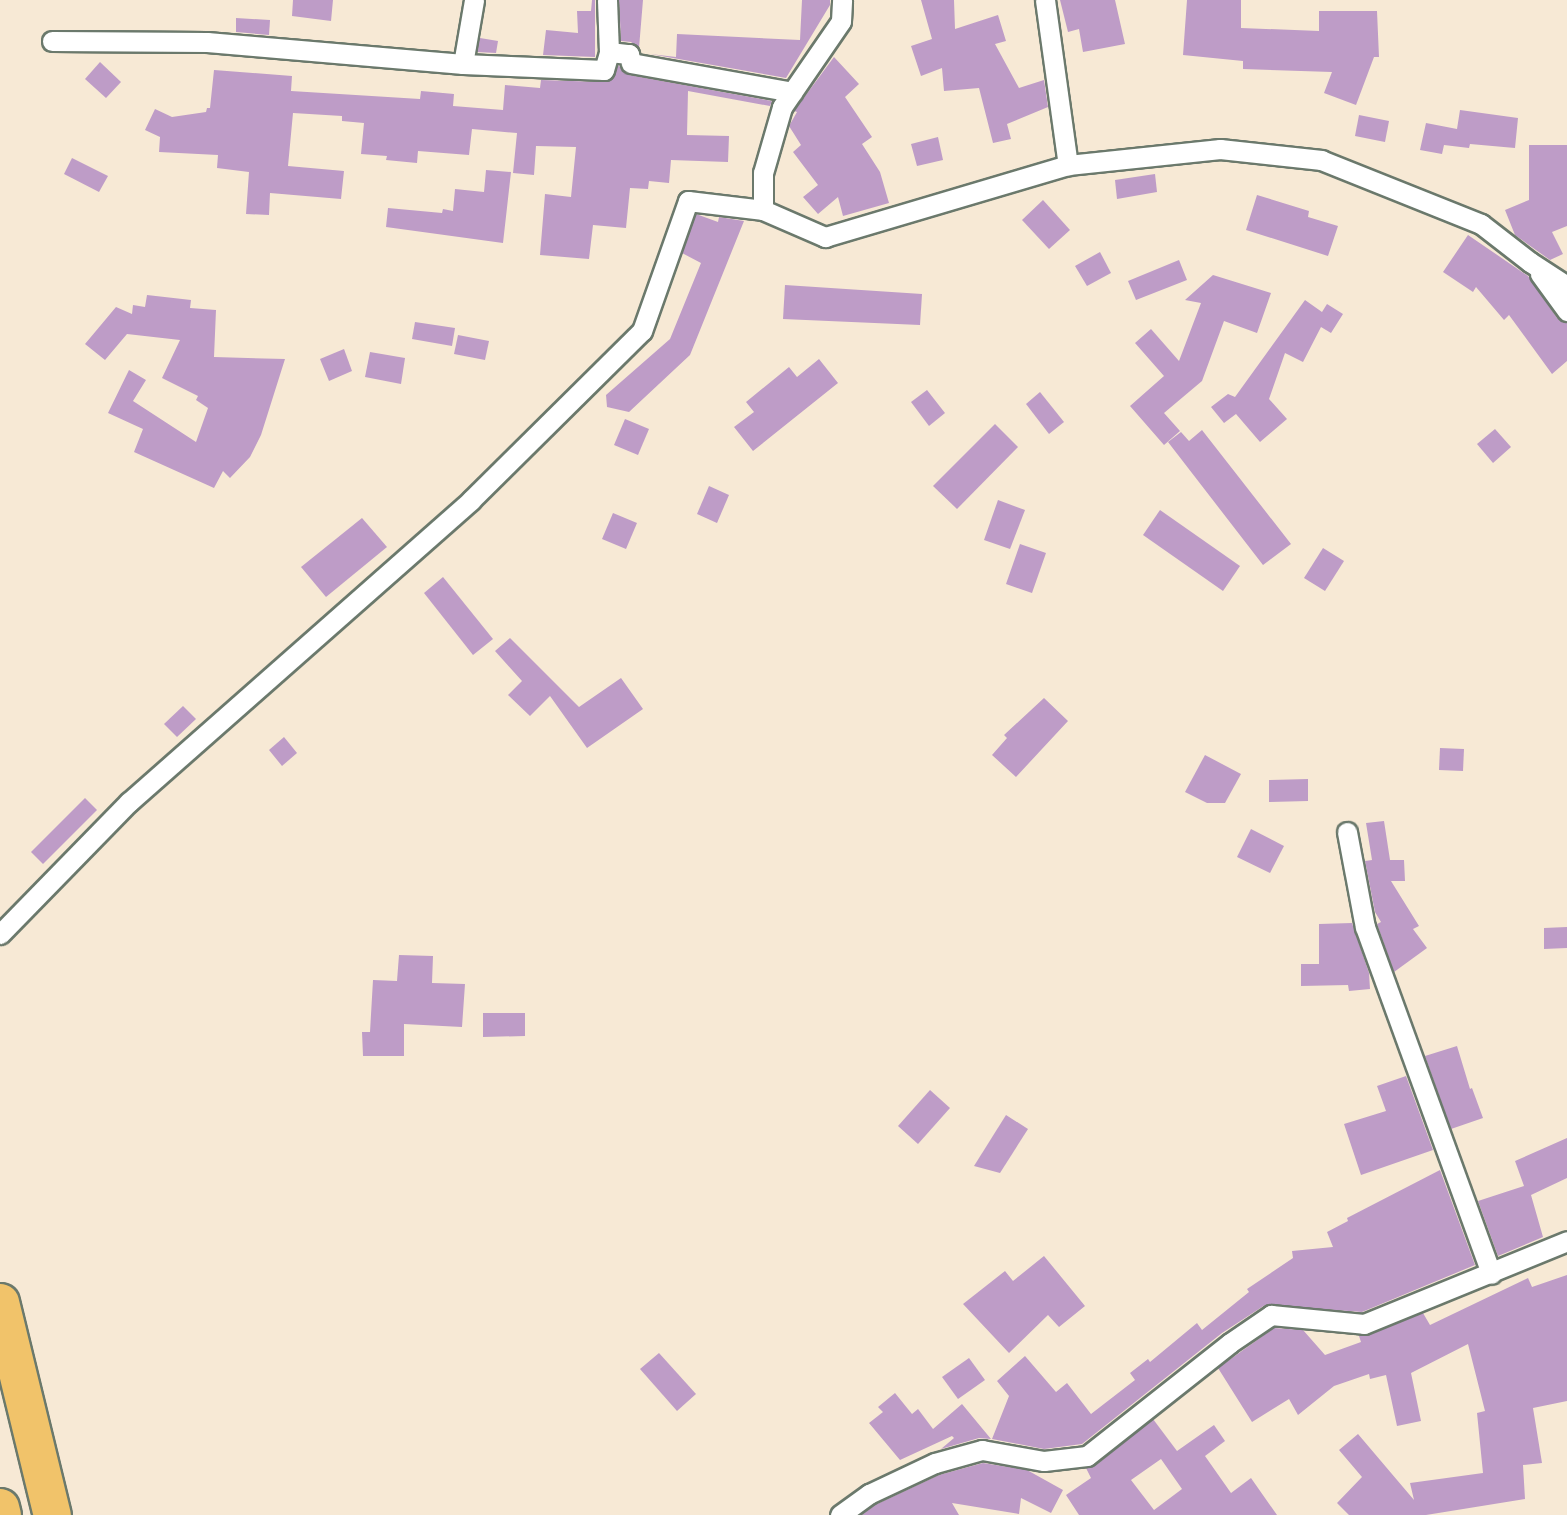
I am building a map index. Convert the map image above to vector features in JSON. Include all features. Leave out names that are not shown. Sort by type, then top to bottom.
[{"type":"highway","points":[[0,1302],[52,1515]]},
{"type":"highway","points":[[0,1392],[27,1515]]},
{"type":"highway","points":[[0,1507],[2,1515]]},
{"type":"street","points":[[463,64],[474,0]]},
{"type":"street","points":[[52,41],[207,42],[463,64],[604,70],[609,52],[607,0]]},
{"type":"street","points":[[763,210],[763,173],[782,107],[841,21],[842,0]]},
{"type":"street","points":[[1045,0],[1068,165]]},
{"type":"street","points":[[609,52],[629,54],[631,64],[792,92]]},
{"type":"street","points":[[0,934],[129,802],[471,500],[642,331],[688,201],[763,210],[825,237],[1068,165],[1220,149],[1321,160],[1481,224],[1530,262],[1567,286]]},
{"type":"street","points":[[1530,262],[1567,310]]},
{"type":"street","points":[[1347,832],[1365,928],[1491,1274]]},
{"type":"street","points":[[840,1515],[869,1494],[935,1463],[982,1450],[1044,1461],[1087,1456],[1230,1343],[1271,1315],[1364,1324],[1567,1241]]},
{"type":"building","points":[[293,0],[333,0],[331,21],[292,16]]},
{"type":"building","points":[[592,0],[595,0],[595,57],[543,55],[546,30],[578,33],[577,11],[591,11]]},
{"type":"building","points":[[619,0],[643,0],[639,48],[631,42],[621,41]]},
{"type":"building","points":[[802,0],[830,0],[830,5],[786,78],[650,54],[676,57],[677,34],[800,40]]},
{"type":"building","points":[[921,0],[954,0],[955,29],[998,15],[1006,41],[995,44],[1019,88],[1044,80],[1048,107],[1007,124],[1011,139],[993,143],[979,88],[944,91],[942,68],[921,76],[911,46],[932,39]]},
{"type":"building","points":[[1060,0],[1115,0],[1125,44],[1083,52],[1079,29],[1068,32]]},
{"type":"building","points":[[1187,0],[1241,0],[1241,28],[1319,31],[1319,11],[1377,11],[1379,57],[1374,57],[1356,105],[1324,93],[1332,72],[1243,69],[1243,61],[1183,55]]},
{"type":"building","points":[[236,18],[270,20],[269,35],[236,32]]},
{"type":"building","points":[[480,38],[498,41],[496,53],[477,52]]},
{"type":"building","points":[[834,57],[859,84],[845,97],[872,137],[862,144],[880,172],[889,203],[843,216],[838,197],[818,214],[803,197],[818,185],[793,152],[801,145],[789,126],[797,112],[794,111]]},
{"type":"building","points":[[100,62],[121,82],[106,98],[85,79]]},
{"type":"building","points":[[618,65],[629,75],[772,101],[770,106],[688,91],[687,135],[729,136],[728,162],[671,160],[669,183],[649,181],[648,189],[630,188],[626,228],[593,225],[589,259],[540,255],[545,194],[571,197],[576,147],[536,146],[534,175],[513,173],[517,133],[472,129],[469,155],[418,151],[417,163],[386,160],[387,156],[361,154],[364,123],[342,121],[342,116],[293,113],[288,166],[344,171],[341,199],[270,193],[269,215],[246,214],[249,172],[217,168],[218,155],[159,152],[160,137],[145,130],[155,109],[172,117],[206,112],[207,108],[210,108],[214,70],[292,76],[291,91],[420,99],[421,91],[454,94],[453,106],[503,110],[505,85],[540,88],[541,80],[604,82],[614,78]]},
{"type":"building","points":[[1460,110],[1518,118],[1515,148],[1470,144],[1469,148],[1444,145],[1442,154],[1420,150],[1426,123],[1457,129]]},
{"type":"building","points":[[1359,115],[1389,121],[1385,142],[1355,136]]},
{"type":"building","points":[[938,137],[943,160],[917,166],[911,144]]},
{"type":"building","points":[[1529,145],[1567,145],[1567,226],[1552,232],[1563,254],[1550,260],[1515,235],[1505,210],[1529,200]]},
{"type":"building","points":[[72,158],[108,176],[99,192],[64,174]]},
{"type":"building","points":[[486,170],[511,172],[503,243],[386,227],[388,208],[442,213],[443,209],[453,211],[455,189],[484,192]]},
{"type":"building","points":[[1155,174],[1157,192],[1117,199],[1115,180]]},
{"type":"building","points":[[1257,195],[1309,211],[1308,217],[1338,226],[1328,256],[1246,230]]},
{"type":"building","points":[[1043,200],[1070,230],[1049,249],[1022,220]]},
{"type":"building","points":[[696,214],[718,222],[719,217],[744,221],[690,355],[629,412],[607,407],[606,395],[670,339],[701,263],[682,253]]},
{"type":"building","points":[[1468,235],[1528,276],[1557,318],[1567,323],[1567,361],[1552,374],[1509,315],[1504,320],[1476,287],[1473,292],[1443,272]]},
{"type":"building","points":[[1100,252],[1111,273],[1087,286],[1075,266]]},
{"type":"building","points":[[1179,260],[1187,280],[1136,300],[1128,281]]},
{"type":"building","points":[[1213,275],[1271,293],[1257,333],[1224,321],[1202,381],[1164,413],[1180,431],[1164,445],[1130,406],[1164,376],[1135,343],[1151,329],[1179,361],[1201,303],[1185,300]]},
{"type":"building","points":[[785,285],[922,294],[920,325],[783,319]]},
{"type":"building","points":[[147,295],[191,300],[190,308],[216,310],[214,357],[285,359],[261,435],[250,457],[230,478],[223,471],[214,488],[134,452],[143,429],[108,413],[129,370],[146,380],[133,401],[196,442],[208,408],[196,400],[198,396],[162,378],[180,340],[127,334],[105,360],[85,344],[116,307],[132,314],[133,305],[145,307]]},
{"type":"building","points":[[1305,300],[1322,312],[1327,304],[1343,314],[1331,333],[1321,327],[1303,362],[1285,353],[1269,399],[1287,419],[1260,442],[1236,414],[1224,423],[1211,407],[1228,394],[1235,397]]},
{"type":"building","points":[[415,322],[455,328],[452,346],[412,339]]},
{"type":"building","points":[[458,335],[489,341],[485,360],[454,354]]},
{"type":"building","points":[[344,349],[352,371],[329,381],[320,359]]},
{"type":"building","points":[[370,352],[405,358],[401,384],[365,377]]},
{"type":"building","points":[[819,359],[838,383],[753,451],[734,427],[754,412],[746,402],[789,367],[797,377]]},
{"type":"building","points":[[927,390],[945,413],[929,426],[911,402]]},
{"type":"building","points":[[1040,392],[1064,422],[1049,434],[1026,404]]},
{"type":"building","points":[[625,419],[649,429],[638,455],[614,445]]},
{"type":"building","points":[[995,424],[1018,447],[957,509],[933,486]]},
{"type":"building","points":[[1495,429],[1511,447],[1493,463],[1477,444]]},
{"type":"building","points":[[1202,430],[1291,544],[1263,565],[1168,442],[1181,432],[1189,441]]},
{"type":"building","points":[[709,486],[729,495],[717,523],[697,514]]},
{"type":"building","points":[[998,500],[1025,510],[1010,549],[984,540]]},
{"type":"building","points":[[1160,510],[1240,566],[1223,591],[1143,535]]},
{"type":"building","points":[[613,513],[637,523],[626,549],[602,539]]},
{"type":"building","points":[[362,518],[387,547],[326,597],[301,567]]},
{"type":"building","points":[[1020,544],[1046,553],[1032,593],[1006,584]]},
{"type":"building","points":[[1323,548],[1344,561],[1325,591],[1304,578]]},
{"type":"building","points":[[443,577],[493,639],[473,655],[424,593]]},
{"type":"building","points":[[510,638],[579,707],[621,678],[643,709],[587,748],[550,696],[530,716],[508,695],[522,681],[495,651]]},
{"type":"building","points":[[1044,698],[1068,721],[1016,777],[992,755],[1007,738],[1004,735]]},
{"type":"building","points":[[183,706],[196,719],[177,737],[164,724]]},
{"type":"building","points":[[284,737],[297,753],[282,766],[269,750]]},
{"type":"building","points":[[1440,748],[1464,749],[1463,771],[1439,770]]},
{"type":"building","points":[[1205,755],[1241,774],[1225,803],[1207,803],[1185,792]]},
{"type":"building","points":[[1308,779],[1308,801],[1269,802],[1269,780]]},
{"type":"building","points":[[85,798],[97,810],[43,864],[31,852]]},
{"type":"building","points":[[1384,821],[1390,860],[1404,860],[1405,881],[1391,881],[1419,926],[1413,929],[1427,948],[1394,972],[1377,924],[1381,922],[1375,912],[1365,861],[1372,860],[1366,823]]},
{"type":"building","points":[[1251,829],[1284,846],[1270,873],[1237,857]]},
{"type":"building","points":[[1352,923],[1369,973],[1370,989],[1349,991],[1348,985],[1301,986],[1301,964],[1319,964],[1319,924]]},
{"type":"building","points":[[1567,927],[1567,948],[1544,949],[1544,928]]},
{"type":"building","points":[[399,955],[433,956],[432,983],[465,984],[462,1027],[404,1024],[404,1056],[363,1056],[362,1032],[370,1032],[373,980],[397,981]]},
{"type":"building","points":[[483,1013],[525,1013],[525,1036],[483,1037]]},
{"type":"building","points":[[1457,1046],[1470,1089],[1472,1088],[1483,1118],[1451,1129],[1425,1056]]},
{"type":"building","points":[[1406,1076],[1433,1150],[1361,1175],[1344,1124],[1386,1111],[1377,1086]]},
{"type":"building","points":[[930,1090],[950,1108],[918,1144],[898,1126]]},
{"type":"building","points":[[1006,1115],[1028,1129],[1000,1173],[974,1166]]},
{"type":"building","points":[[1567,1138],[1567,1178],[1531,1195],[1543,1237],[1498,1256],[1478,1201],[1524,1186],[1515,1161]]},
{"type":"building","points":[[1440,1170],[1475,1265],[1362,1312],[1265,1305],[1222,1333],[1082,1444],[1044,1449],[992,1439],[1009,1396],[997,1381],[1025,1356],[1056,1392],[1067,1383],[1091,1414],[1135,1380],[1130,1373],[1148,1359],[1150,1362],[1197,1323],[1202,1330],[1249,1292],[1247,1289],[1293,1258],[1292,1251],[1333,1247],[1327,1232],[1348,1221],[1347,1218]]},
{"type":"building","points":[[1044,1256],[1085,1306],[1059,1327],[1048,1315],[1009,1353],[963,1304],[1005,1271],[1013,1281]]},
{"type":"building","points":[[1567,1275],[1567,1401],[1533,1408],[1542,1463],[1523,1465],[1525,1499],[1426,1515],[1349,1515],[1337,1503],[1362,1477],[1339,1450],[1358,1434],[1414,1500],[1410,1483],[1483,1473],[1477,1413],[1485,1411],[1468,1344],[1411,1373],[1421,1421],[1397,1426],[1386,1375],[1370,1379],[1369,1374],[1334,1386],[1298,1415],[1289,1399],[1252,1422],[1218,1368],[1274,1328],[1303,1330],[1325,1355],[1361,1342],[1359,1336],[1369,1335],[1423,1313],[1430,1325],[1528,1278],[1532,1287]]},
{"type":"building","points":[[659,1353],[696,1394],[677,1411],[640,1369]]},
{"type":"building","points":[[969,1358],[985,1380],[958,1399],[942,1377]]},
{"type":"building","points":[[895,1393],[912,1414],[918,1409],[933,1429],[962,1404],[991,1439],[979,1438],[941,1449],[954,1438],[952,1436],[900,1460],[869,1423],[883,1412],[878,1407]]},
{"type":"building","points":[[1153,1419],[1177,1451],[1214,1425],[1225,1441],[1205,1456],[1231,1493],[1251,1478],[1277,1515],[1079,1515],[1066,1495],[1091,1478],[1086,1468],[1095,1466]],"holes":[[[1161,1459],[1182,1489],[1154,1510],[1131,1480]]]},
{"type":"building","points":[[983,1463],[1027,1470],[1063,1490],[1051,1513],[1021,1498],[1019,1514],[952,1503],[959,1515],[862,1515],[875,1505],[939,1475]]}]
